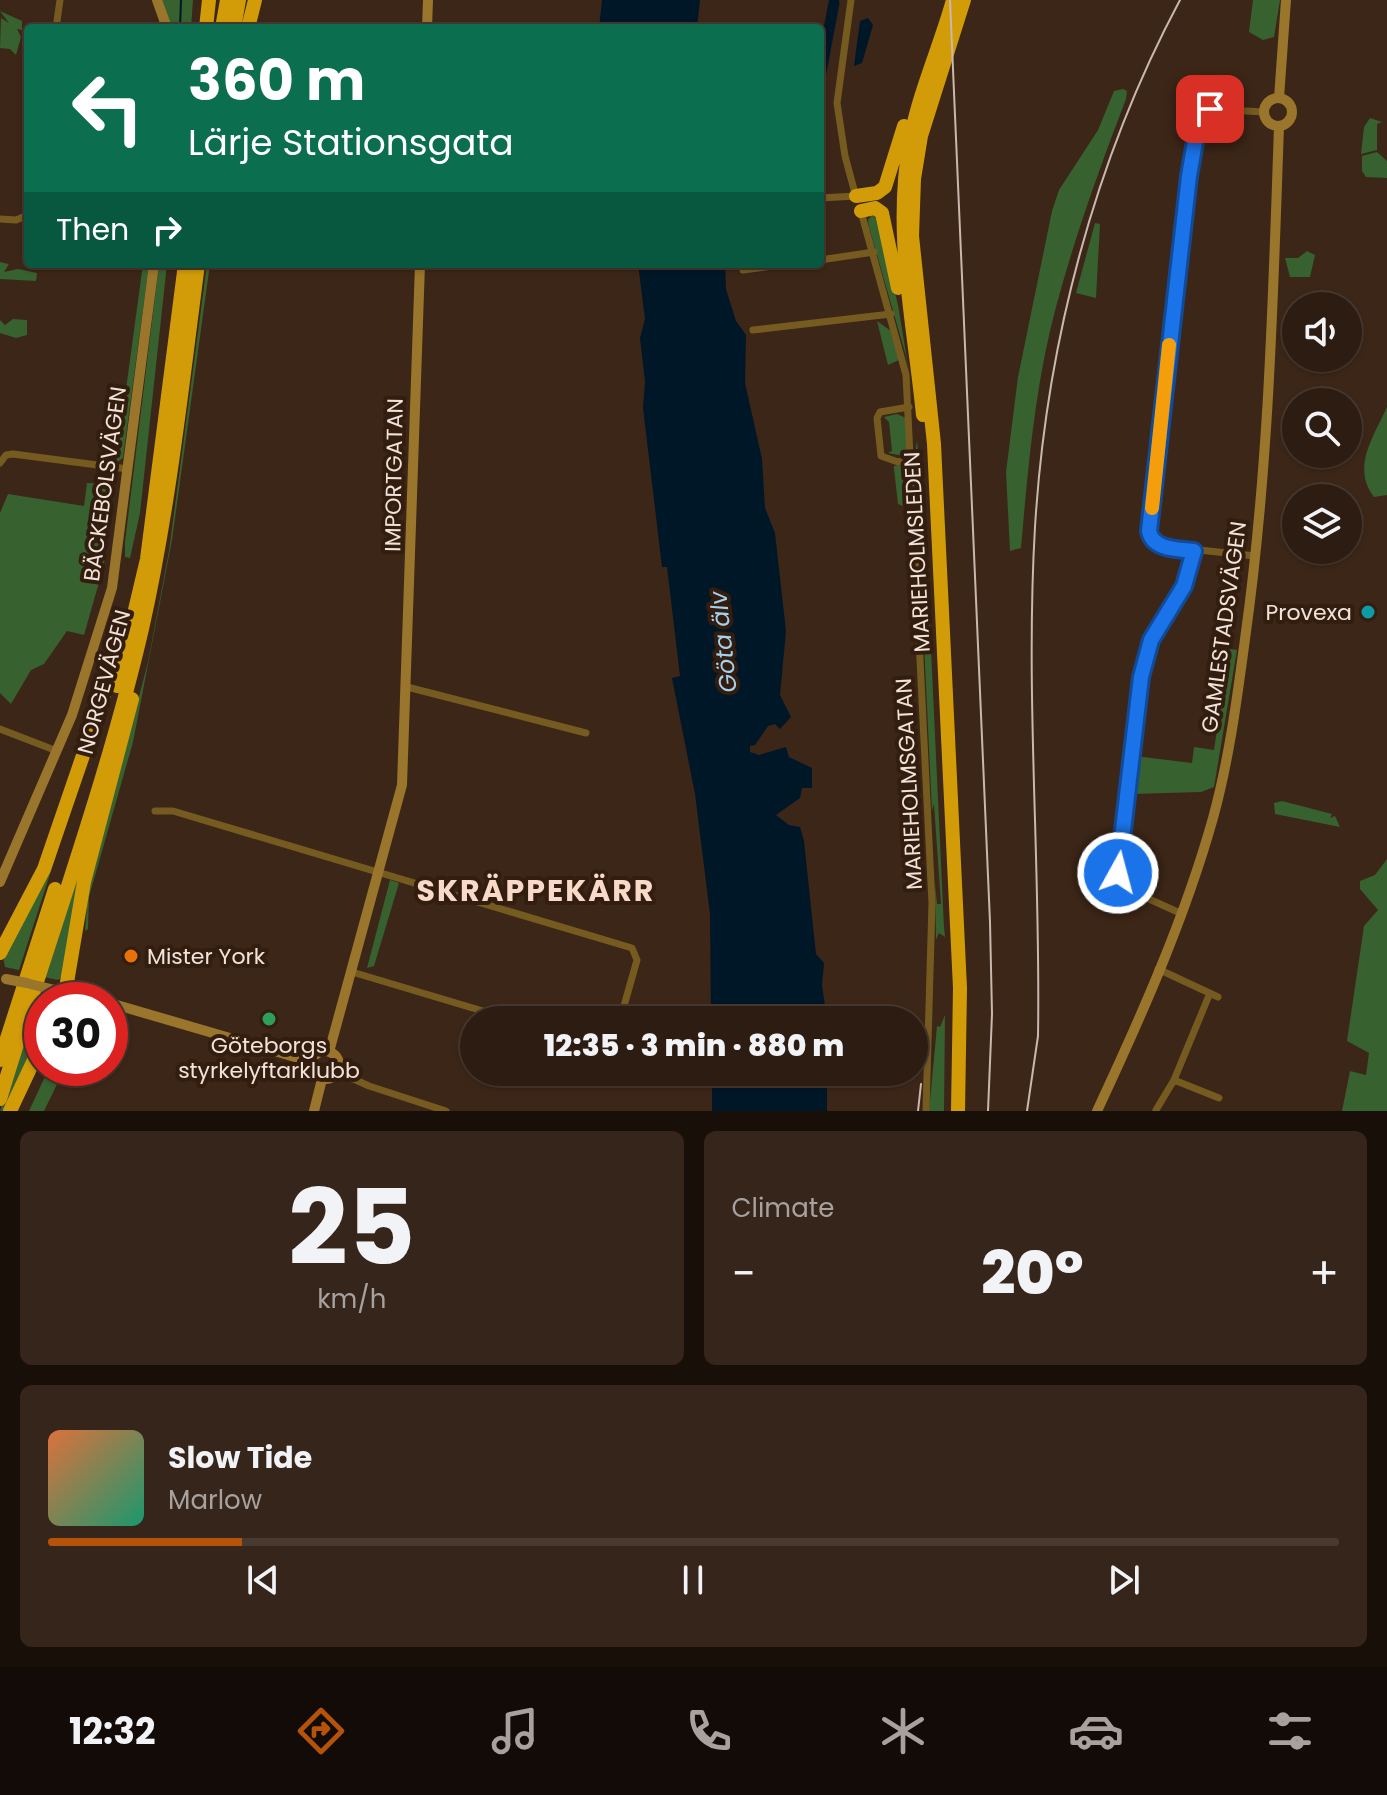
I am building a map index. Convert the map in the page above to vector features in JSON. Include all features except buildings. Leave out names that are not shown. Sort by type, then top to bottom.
[{"type":"highway","points":[[206,24],[209,0]]},
{"type":"highway","points":[[223,24],[227,0]]},
{"type":"highway","points":[[235,24],[239,0]]},
{"type":"highway","points":[[249,24],[255,0]]},
{"type":"highway","name":"MARIEHOLMSLEDEN","points":[[949,1111],[952,1008],[931,544],[922,411],[903,248],[905,181],[915,116],[953,0]]},
{"type":"highway","name":"MARIEHOLMSLEDEN","points":[[958,1111],[960,988],[934,444],[912,236],[914,179],[921,136],[964,0]]},
{"type":"highway","points":[[858,203],[885,187],[923,64],[947,21]]},
{"type":"highway","points":[[858,203],[882,213],[912,344]]},
{"type":"highway","name":"NORGEVÄGEN","points":[[0,1060],[88,790],[137,603],[147,559],[184,268]]},
{"type":"highway","name":"NORGEVÄGEN","points":[[0,1099],[96,792],[142,631],[175,446],[197,268]]},
{"type":"highway","points":[[0,953],[44,869],[137,603]]},
{"type":"highway","points":[[65,982],[84,882],[126,724],[142,631]]},
{"type":"highway","points":[[10,1111],[24,1081]]},
{"type":"street","points":[[57,24],[60,0]]},
{"type":"street","points":[[157,0],[166,24]]},
{"type":"street","points":[[427,24],[428,0]]},
{"type":"street","name":"MARIEHOLMSGATAN","points":[[851,0],[837,103],[845,156],[905,368],[909,407],[932,903],[926,1111]]},
{"type":"street","name":"GAMLESTADSVÄGEN","points":[[1097,1111],[1158,969],[1206,841],[1222,781],[1237,697],[1255,556],[1270,373],[1279,126],[1288,121],[1292,112],[1289,103],[1279,98],[1284,0]]},
{"type":"street","points":[[1264,112],[1269,102],[1279,98]]},
{"type":"street","points":[[1255,556],[1162,546],[1151,539],[1173,309],[1199,119],[1210,109],[1264,112]]},
{"type":"street","points":[[1264,112],[1269,122],[1279,126]]},
{"type":"street","points":[[824,199],[858,203]]},
{"type":"street","points":[[0,219],[16,220],[24,217]]},
{"type":"street","points":[[824,259],[874,252]]},
{"type":"street","name":"BÄCKEBOLSVÄGEN","points":[[0,882],[57,751],[92,660],[109,599],[119,551],[153,268]]},
{"type":"street","name":"IMPORTGATAN","points":[[329,1052],[402,785],[420,268]]},
{"type":"street","points":[[743,270],[758,268]]},
{"type":"street","points":[[753,330],[891,314]]},
{"type":"street","points":[[909,407],[880,412],[877,418],[881,456],[898,462],[912,459]]},
{"type":"street","points":[[0,463],[6,455],[13,454],[128,469]]},
{"type":"street","points":[[1180,913],[1129,890],[1118,873],[1141,677],[1151,640],[1184,586],[1194,551]]},
{"type":"street","points":[[407,687],[586,733]]},
{"type":"street","points":[[0,729],[57,751]]},
{"type":"street","points":[[155,811],[173,811],[632,948],[637,960],[624,1006]]},
{"type":"street","points":[[1156,1110],[1174,1080],[1214,995],[1158,969]]},
{"type":"street","points":[[352,972],[466,1006]]},
{"type":"street","points":[[3,978],[24,984]]},
{"type":"street","points":[[128,1008],[312,1062]]},
{"type":"street","points":[[329,1052],[338,1060],[338,1072],[331,1078],[322,1079],[313,1072],[312,1062],[318,1053],[329,1052]]},
{"type":"street","points":[[338,1072],[369,1086],[446,1111]]},
{"type":"street","points":[[314,1111],[322,1079]]},
{"type":"street","points":[[1174,1080],[1219,1098]]},
{"type":"green space","points":[[162,0],[193,0],[191,24],[170,24]]},
{"type":"green space","points":[[1253,0],[1280,0],[1274,37],[1263,40],[1249,32]]},
{"type":"green space","points":[[0,11],[22,21],[22,30],[17,29],[21,37],[16,55],[10,49],[0,48],[1,18],[9,23]]},
{"type":"green space","points":[[1114,91],[1127,91],[1126,99],[1063,280],[1049,336],[1033,427],[1021,548],[1010,551],[1006,472],[1018,377],[1052,211],[1059,190],[1098,130]]},
{"type":"green space","points":[[1370,118],[1382,122],[1377,124],[1377,150],[1361,154],[1364,127]]},
{"type":"green space","points":[[1377,152],[1387,161],[1387,178],[1366,177],[1362,171],[1362,156]]},
{"type":"green space","points":[[872,215],[877,219],[898,305],[915,408],[906,356],[869,227],[868,220]]},
{"type":"green space","points":[[1095,223],[1100,224],[1096,298],[1076,293]]},
{"type":"green space","points":[[1307,251],[1315,255],[1310,277],[1290,277],[1285,258],[1298,258]]},
{"type":"green space","points":[[0,262],[9,264],[4,272],[18,269],[37,273],[36,281],[0,279]]},
{"type":"green space","points":[[142,268],[148,268],[123,458],[116,463]]},
{"type":"green space","points":[[159,268],[167,268],[140,513],[130,558],[125,557]]},
{"type":"green space","points":[[206,268],[209,268],[172,540],[133,742],[89,897],[88,929],[85,931],[88,892],[148,662],[169,551]]},
{"type":"green space","points":[[13,319],[27,320],[27,335],[16,338],[0,333],[0,320],[5,325]]},
{"type":"green space","points":[[877,321],[891,331],[899,360],[888,365]]},
{"type":"green space","points":[[1387,407],[1387,495],[1374,497],[1364,475],[1365,463],[1371,441]]},
{"type":"green space","points":[[897,414],[906,418],[908,450],[904,456],[888,453],[892,451],[889,422],[884,417]]},
{"type":"green space","points":[[917,440],[927,564],[945,937],[939,933],[936,940],[935,884],[937,904],[941,904],[934,804],[932,811],[915,456]]},
{"type":"green space","points":[[904,464],[908,467],[910,509],[898,504],[894,466]]},
{"type":"green space","points":[[87,483],[110,484],[104,565],[84,635],[67,631],[44,664],[31,670],[11,704],[0,693],[0,513],[8,494],[84,506]]},
{"type":"green space","points":[[1229,649],[1237,650],[1214,787],[1201,792],[1132,794],[1135,756],[1192,763],[1194,747],[1214,750]]},
{"type":"green space","points":[[87,760],[19,970],[5,967],[3,957]]},
{"type":"green space","points":[[107,776],[64,976],[58,980],[44,977]]},
{"type":"green space","points":[[1282,801],[1332,814],[1330,818],[1335,816],[1340,827],[1275,814],[1274,803]]},
{"type":"green space","points":[[1387,859],[1387,1111],[1342,1111],[1350,1071],[1366,1075],[1369,1053],[1347,1041],[1364,926],[1378,910],[1360,889],[1360,881],[1375,875]]},
{"type":"green space","points":[[390,880],[399,883],[374,966],[367,968]]},
{"type":"green space","points":[[945,1015],[944,1111],[929,1111],[937,1026],[940,1027]]},
{"type":"green space","points":[[24,1036],[24,1071],[5,1111],[0,1111]]},
{"type":"green space","points":[[41,1086],[56,1086],[44,1111],[29,1111]]},
{"type":"water","points":[[602,0],[700,0],[697,24],[599,24]]},
{"type":"water","points":[[868,18],[873,25],[862,63],[854,66],[860,21]]},
{"type":"water","name":"Göta älv","points":[[639,268],[725,268],[726,289],[736,321],[746,335],[745,383],[762,459],[765,508],[775,533],[786,631],[780,695],[791,717],[780,729],[775,724],[768,726],[755,745],[750,746],[750,752],[759,755],[786,747],[789,757],[812,768],[812,788],[802,788],[800,798],[776,815],[789,825],[800,827],[804,841],[816,954],[824,963],[822,985],[825,1006],[711,1006],[710,914],[695,794],[672,678],[680,676],[667,567],[662,567],[643,408],[645,381],[640,338],[645,319]]},
{"type":"water","points":[[712,1086],[827,1086],[827,1111],[712,1111]]},
{"type":"waterway","points":[[180,24],[181,0]]},
{"type":"waterway","points":[[824,56],[834,3]]},
{"type":"tram line","points":[[1027,1111],[1038,1036],[1032,590],[1041,459],[1050,391],[1079,256],[1099,190],[1150,61],[1180,0]]},
{"type":"railway","points":[[950,0],[990,922],[992,1014],[988,1111]]},
{"type":"railway","points":[[918,1111],[921,1086]]},
{"type":"slow traffic","points":[[1152,508],[1169,345]]},
{"type":"place","name":"Provexa","points":[[1368,612]]},
{"type":"place","name":"Mister York","points":[[131,956]]},
{"type":"place","name":"Göteborgs styrkelyftarklubb","points":[[269,1019]]},
{"type":"district","name":"SKRÄPPEKÄRR","points":[[536,890]]},
{"type":"route","points":[[1118,873],[1141,677],[1151,640],[1184,586],[1194,551],[1162,546],[1151,539],[1149,531],[1189,176],[1199,119],[1202,113],[1210,109]]}]
